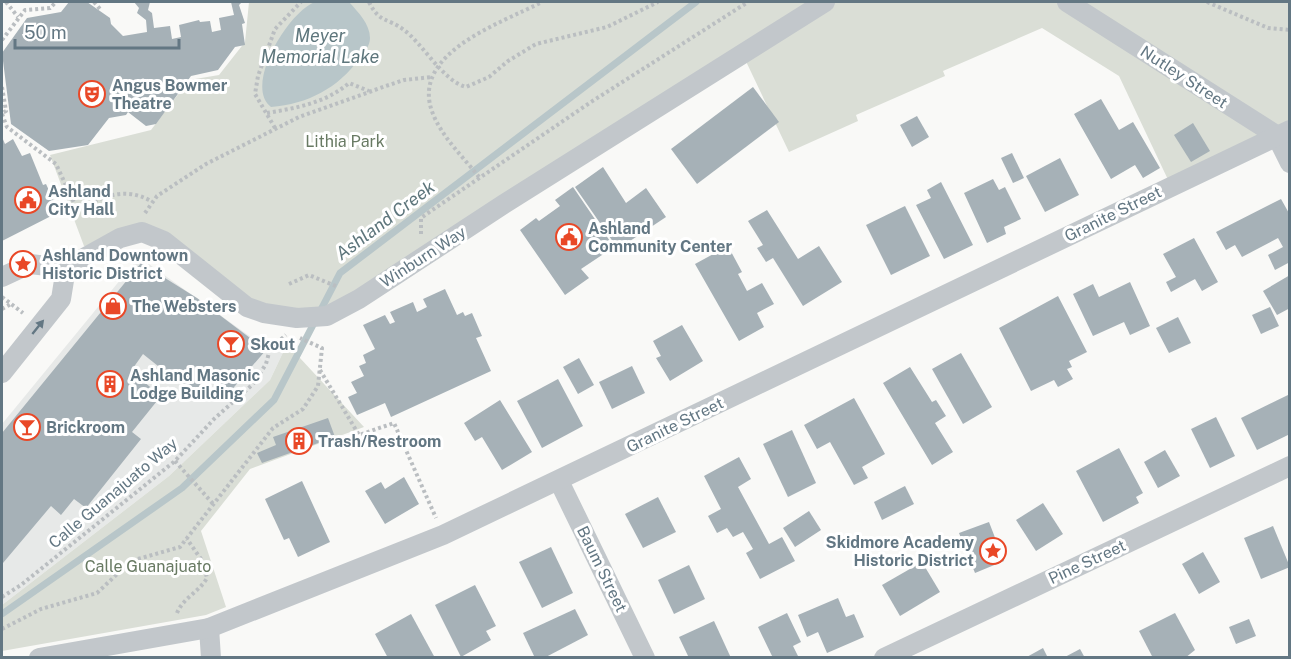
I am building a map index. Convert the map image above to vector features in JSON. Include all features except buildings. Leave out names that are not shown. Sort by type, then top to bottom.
[{"type":"street","name":"Winburn Way","points":[[66,268],[120,238],[142,232],[165,241],[247,307],[284,325],[336,312],[825,2]]},
{"type":"street","name":"Nutley Street","points":[[1067,2],[1283,133]]},
{"type":"street","points":[[1283,133],[1290,163]]},
{"type":"street","name":"Granite Street","points":[[39,657],[209,628],[443,535],[558,482],[1283,133]]},
{"type":"street","points":[[2,277],[30,264],[66,268],[61,298],[2,373]]},
{"type":"street","name":"Pine Street","points":[[884,657],[1290,466]]},
{"type":"street","name":"Baum Street","points":[[558,482],[645,657]]},
{"type":"street","points":[[209,628],[211,657]]},
{"type":"path","points":[[6,2],[18,16]]},
{"type":"path","points":[[2,40],[18,16],[25,10],[50,8],[56,2]]},
{"type":"path","points":[[94,2],[100,9]]},
{"type":"path","points":[[291,2],[297,6]]},
{"type":"path","points":[[275,128],[255,94],[258,76],[276,29],[301,2]]},
{"type":"path","points":[[369,2],[381,20],[402,28],[448,77],[466,87],[489,77],[508,61],[536,44],[607,27],[658,2]]},
{"type":"path","points":[[479,177],[439,126],[432,113],[429,94],[432,77],[438,64],[458,45],[542,2]]},
{"type":"path","points":[[420,236],[421,218],[479,177],[748,2]]},
{"type":"path","points":[[1207,2],[1268,28],[1290,30]]},
{"type":"path","points":[[145,214],[151,201],[179,179],[275,128],[404,80],[432,77]]},
{"type":"path","points":[[267,113],[300,107],[336,94],[350,84],[370,92]]},
{"type":"path","points":[[2,87],[6,111],[2,114],[7,127],[56,164],[76,209],[115,192],[135,194],[151,201]]},
{"type":"path","points":[[289,284],[309,275],[341,288],[348,286]]},
{"type":"path","points":[[2,296],[23,313]]},
{"type":"path","points":[[2,309],[11,304]]},
{"type":"path","points":[[2,629],[41,609],[97,593],[131,561],[180,547],[273,428],[303,409],[318,386],[322,348],[284,325]]},
{"type":"path","name":"Calle Guanajuato Way","points":[[2,597],[21,585],[175,461],[214,418],[253,384],[266,364],[270,349],[284,325]]},
{"type":"path","points":[[320,370],[359,435],[394,423],[443,535]]},
{"type":"path","points":[[175,461],[214,505]]},
{"type":"path","points":[[176,633],[177,609],[190,596],[201,590],[207,578],[203,562],[187,539]]},
{"type":"shaded area","points":[[139,257],[262,345],[287,344],[270,380],[169,476],[2,605],[2,424]]},
{"type":"green space","name":"Lithia Park","points":[[249,2],[1289,2],[1289,130],[1171,186],[1119,76],[1042,28],[943,71],[945,76],[856,115],[858,121],[789,152],[742,53],[335,312],[264,313],[152,235],[105,245],[84,246],[50,155],[151,130],[189,80],[219,75],[245,42]]},
{"type":"green space","name":"Calle Guanajuato","points":[[287,344],[364,427],[250,469],[201,531],[226,607],[206,615],[2,651],[2,605],[169,476],[270,380]]},
{"type":"water","name":"Meyer Memorial Lake","points":[[315,2],[349,2],[363,18],[368,28],[370,41],[368,47],[342,78],[321,93],[297,102],[271,107],[264,97],[262,83],[273,50],[293,19],[304,8]]},
{"type":"waterway","name":"Ashland Creek","points":[[2,614],[182,488],[274,400],[340,273],[696,2]]},
{"type":"place","name":"Angus Bowmer Theatre","points":[[92,94]]},
{"type":"place","name":"Ashland City Hall","points":[[28,200]]},
{"type":"place","name":"Ashland Community Center","points":[[569,237]]},
{"type":"place","name":"Ashland Downtown Historic District","points":[[23,264]]},
{"type":"place","name":"The Websters","points":[[113,306]]},
{"type":"place","name":"Skout","points":[[231,344]]},
{"type":"place","name":"Ashland Masonic Lodge Building","points":[[110,384]]},
{"type":"place","name":"Brickroom","points":[[27,427]]},
{"type":"place","name":"Trash/Restroom","points":[[299,441]]},
{"type":"place","name":"Skidmore Academy Historic District","points":[[993,551]]}]
